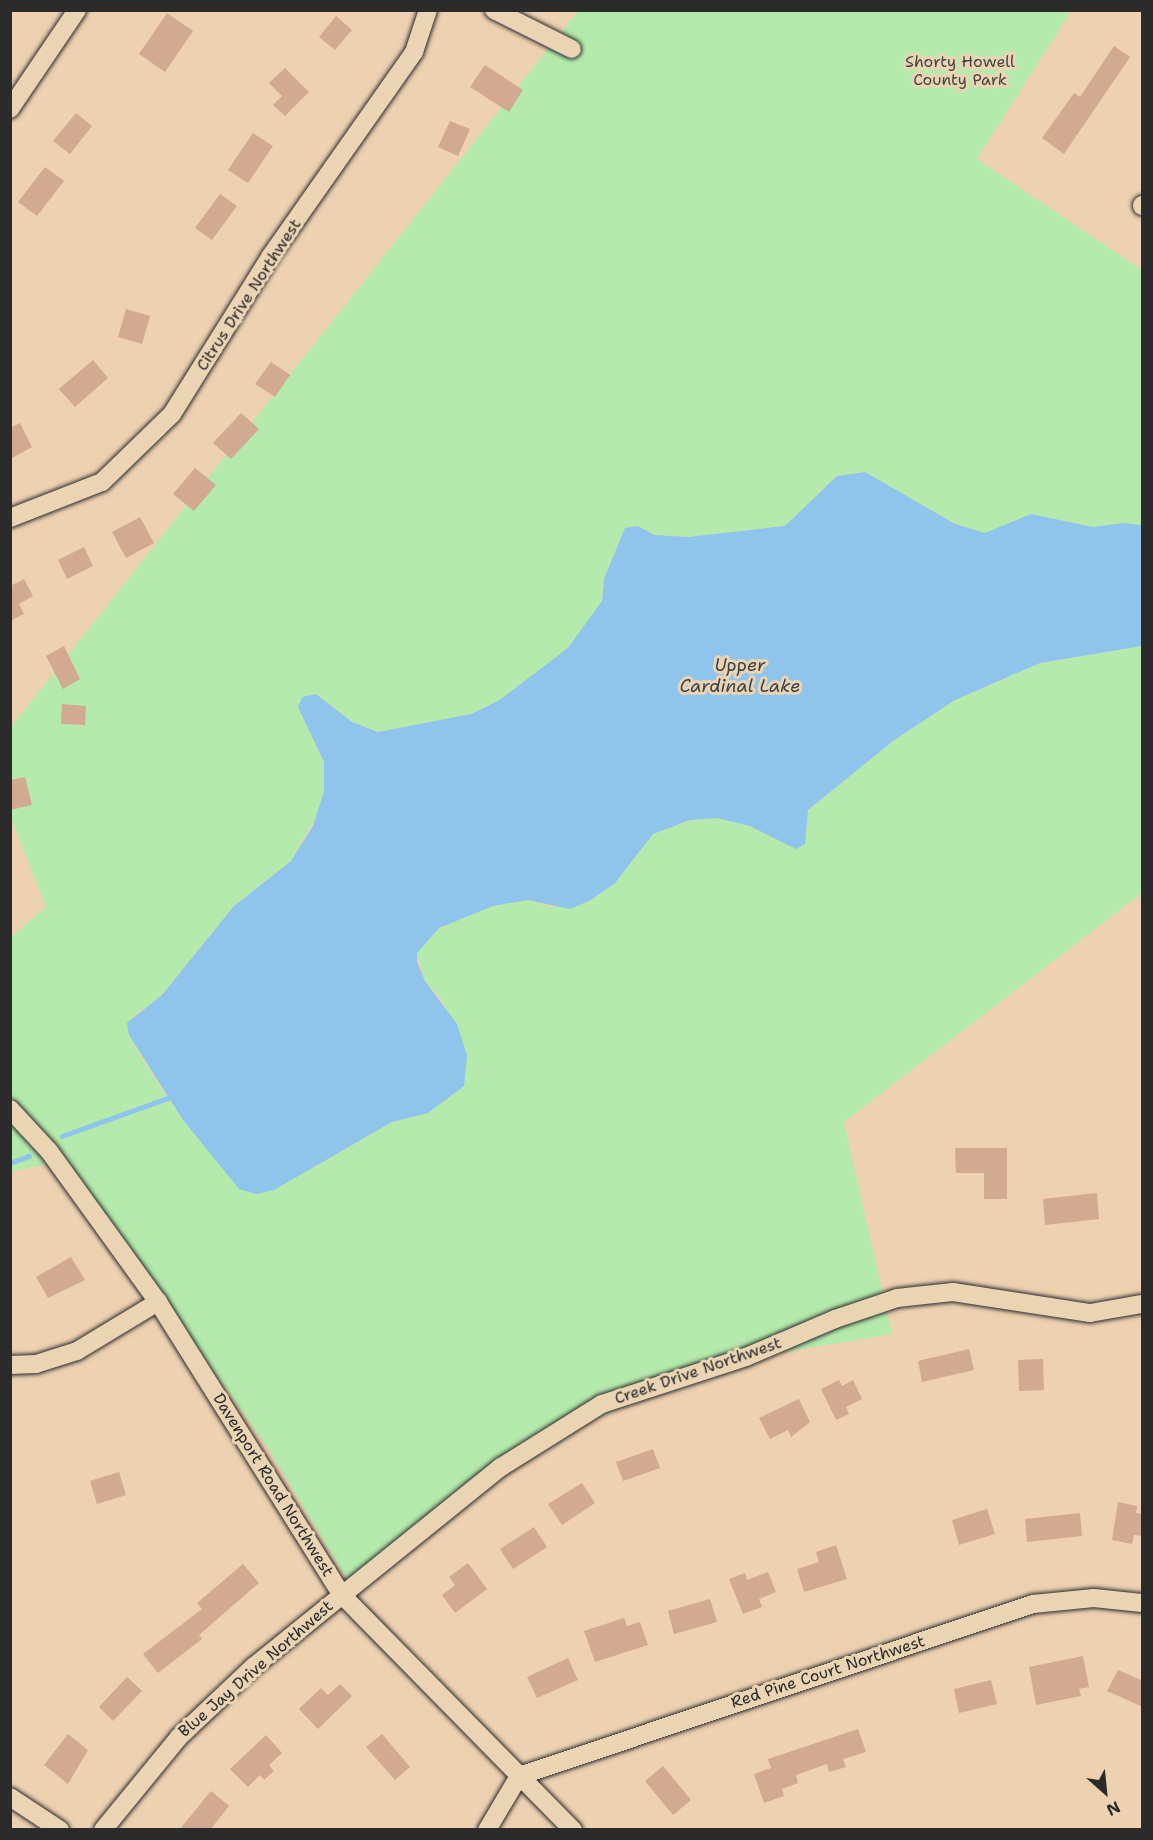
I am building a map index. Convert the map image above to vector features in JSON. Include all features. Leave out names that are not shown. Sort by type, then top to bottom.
[{"type":"street","points":[[10,110],[77,10]]},
{"type":"street","name":"Citrus Drive Northwest","points":[[10,518],[102,482],[172,414],[270,257],[414,52],[428,10]]},
{"type":"street","points":[[494,10],[572,49]]},
{"type":"street","name":"Davenport Road Northwest","points":[[10,1109],[49,1151],[158,1302],[341,1594],[573,1830]]},
{"type":"street","name":"Creek Drive Northwest","points":[[341,1594],[501,1467],[602,1404],[746,1357],[835,1319],[897,1298],[953,1292],[1090,1313],[1143,1304]]},
{"type":"street","points":[[10,1365],[36,1364],[77,1351],[158,1302]]},
{"type":"street","name":"Blue Jay Drive Northwest","points":[[103,1830],[178,1737],[341,1594]]},
{"type":"street","name":"Red Pine Court Northwest","points":[[519,1776],[1033,1604],[1094,1598],[1143,1603]]},
{"type":"street","points":[[487,1830],[519,1776]]},
{"type":"street","points":[[10,1797],[60,1830]]},
{"type":"green space","name":"Shorty Howell County Park","points":[[578,11],[1071,11],[977,159],[1142,270],[1142,525],[1124,523],[1093,527],[1031,514],[985,533],[955,524],[864,472],[837,476],[785,526],[688,537],[654,535],[638,526],[625,528],[604,579],[602,601],[589,622],[568,648],[498,701],[471,714],[378,732],[352,722],[317,694],[298,707],[324,762],[324,791],[319,812],[291,861],[234,906],[162,995],[151,1006],[139,1010],[129,1035],[144,1061],[183,1120],[274,1190],[392,1122],[428,1113],[445,1004],[425,981],[417,953],[439,928],[493,906],[528,900],[550,907],[615,883],[653,834],[690,820],[717,818],[750,826],[797,848],[805,844],[808,810],[893,741],[955,700],[1040,663],[1142,646],[1142,893],[844,1122],[892,1334],[720,1363],[551,1439],[348,1581],[268,1448],[64,1160],[11,1172],[11,937],[46,907],[11,818],[10,728]]},
{"type":"water","name":"Upper Cardinal Lake","points":[[865,472],[955,524],[985,533],[1031,514],[1093,527],[1124,523],[1142,525],[1142,646],[1040,663],[955,700],[893,741],[808,810],[805,844],[796,849],[750,826],[717,818],[690,820],[653,834],[615,883],[591,900],[570,909],[528,900],[493,906],[439,928],[417,953],[417,962],[425,981],[457,1024],[467,1055],[464,1086],[428,1113],[392,1122],[274,1190],[256,1194],[239,1189],[183,1120],[129,1035],[127,1023],[162,995],[234,906],[291,861],[313,826],[324,791],[324,762],[298,707],[302,697],[316,694],[352,722],[378,732],[471,714],[498,701],[568,648],[602,601],[604,579],[625,528],[638,526],[654,535],[688,537],[785,526],[837,476]]},
{"type":"building","points":[[167,13],[193,31],[165,72],[139,54]]},
{"type":"building","points":[[336,16],[352,30],[335,50],[319,37]]},
{"type":"building","points":[[1114,46],[1130,57],[1064,154],[1042,138],[1074,93],[1080,97]]},
{"type":"building","points":[[485,65],[523,90],[509,112],[470,87]]},
{"type":"building","points":[[285,68],[309,92],[285,116],[273,105],[282,96],[269,83]]},
{"type":"building","points":[[76,113],[92,126],[70,154],[53,141]]},
{"type":"building","points":[[450,121],[470,129],[458,156],[438,147]]},
{"type":"building","points":[[253,133],[273,146],[248,183],[228,170]]},
{"type":"building","points":[[45,167],[64,181],[37,216],[18,202]]},
{"type":"building","points":[[220,194],[237,206],[212,240],[195,228]]},
{"type":"building","points":[[126,309],[150,316],[142,344],[118,337]]},
{"type":"building","points":[[93,360],[108,378],[75,407],[59,389]]},
{"type":"building","points":[[271,362],[290,375],[275,397],[255,384]]},
{"type":"building","points":[[241,413],[259,429],[231,459],[213,443]]},
{"type":"building","points":[[20,423],[32,447],[10,459],[10,428]]},
{"type":"building","points":[[195,468],[216,485],[194,511],[173,494]]},
{"type":"building","points":[[140,517],[154,543],[126,558],[112,532]]},
{"type":"building","points":[[84,547],[93,566],[67,579],[58,560]]},
{"type":"building","points":[[24,579],[33,596],[19,604],[24,614],[10,621],[10,586]]},
{"type":"building","points":[[64,646],[80,679],[63,689],[46,656]]},
{"type":"building","points":[[62,704],[86,706],[85,725],[61,724]]},
{"type":"building","points":[[25,777],[32,805],[10,810],[10,780]]},
{"type":"building","points":[[955,1148],[1007,1148],[1007,1199],[984,1199],[984,1173],[956,1173]]},
{"type":"building","points":[[1097,1193],[1099,1219],[1045,1225],[1043,1199]]},
{"type":"building","points":[[71,1257],[85,1280],[48,1298],[36,1277]]},
{"type":"building","points":[[969,1349],[974,1370],[922,1382],[918,1361]]},
{"type":"building","points":[[1043,1359],[1044,1390],[1019,1391],[1018,1360]]},
{"type":"building","points":[[839,1380],[842,1386],[853,1380],[862,1399],[846,1407],[849,1414],[836,1420],[821,1389]]},
{"type":"building","points":[[799,1399],[810,1422],[791,1437],[788,1430],[770,1439],[759,1418]]},
{"type":"building","points":[[653,1449],[660,1468],[623,1481],[616,1462]]},
{"type":"building","points":[[119,1472],[126,1495],[97,1504],[90,1481]]},
{"type":"building","points":[[582,1483],[595,1503],[562,1525],[548,1504]]},
{"type":"building","points":[[1118,1502],[1137,1506],[1136,1513],[1143,1514],[1143,1536],[1134,1535],[1132,1544],[1112,1540]]},
{"type":"building","points":[[987,1509],[995,1534],[959,1545],[952,1520]]},
{"type":"building","points":[[1080,1513],[1082,1536],[1027,1542],[1025,1519]]},
{"type":"building","points":[[534,1527],[547,1547],[513,1569],[500,1549]]},
{"type":"building","points":[[836,1545],[847,1579],[804,1592],[797,1569],[819,1562],[816,1552]]},
{"type":"building","points":[[468,1563],[487,1589],[455,1613],[442,1595],[455,1585],[449,1577]]},
{"type":"building","points":[[243,1564],[259,1583],[199,1635],[202,1639],[158,1673],[143,1654],[202,1609],[197,1603]]},
{"type":"building","points":[[768,1572],[776,1592],[759,1599],[762,1607],[743,1614],[729,1579],[745,1573],[747,1580]]},
{"type":"building","points":[[710,1599],[717,1622],[674,1634],[668,1611]]},
{"type":"building","points":[[624,1618],[627,1626],[640,1622],[648,1645],[595,1662],[584,1631]]},
{"type":"building","points":[[1083,1656],[1089,1687],[1079,1689],[1081,1696],[1036,1705],[1029,1667]]},
{"type":"building","points":[[568,1658],[578,1680],[537,1698],[527,1677]]},
{"type":"building","points":[[1118,1670],[1143,1681],[1143,1707],[1107,1691]]},
{"type":"building","points":[[127,1677],[142,1691],[113,1721],[99,1707]]},
{"type":"building","points":[[991,1680],[997,1704],[959,1713],[954,1689]]},
{"type":"building","points":[[340,1684],[352,1696],[318,1729],[299,1709],[321,1688],[328,1695]]},
{"type":"building","points":[[858,1729],[866,1752],[843,1759],[846,1767],[829,1772],[827,1764],[796,1775],[798,1783],[782,1789],[784,1796],[764,1803],[754,1774],[771,1768],[768,1759]]},
{"type":"building","points":[[68,1734],[88,1750],[68,1784],[44,1765]]},
{"type":"building","points":[[382,1734],[410,1767],[395,1780],[366,1747]]},
{"type":"building","points":[[266,1735],[282,1753],[269,1765],[274,1771],[264,1780],[260,1775],[248,1787],[230,1769]]},
{"type":"building","points":[[663,1766],[691,1800],[673,1815],[645,1781]]},
{"type":"building","points":[[211,1791],[229,1806],[210,1830],[179,1830]]},
{"type":"waterway","points":[[62,1136],[168,1098]]},
{"type":"waterway","points":[[10,1163],[29,1156]]}]
